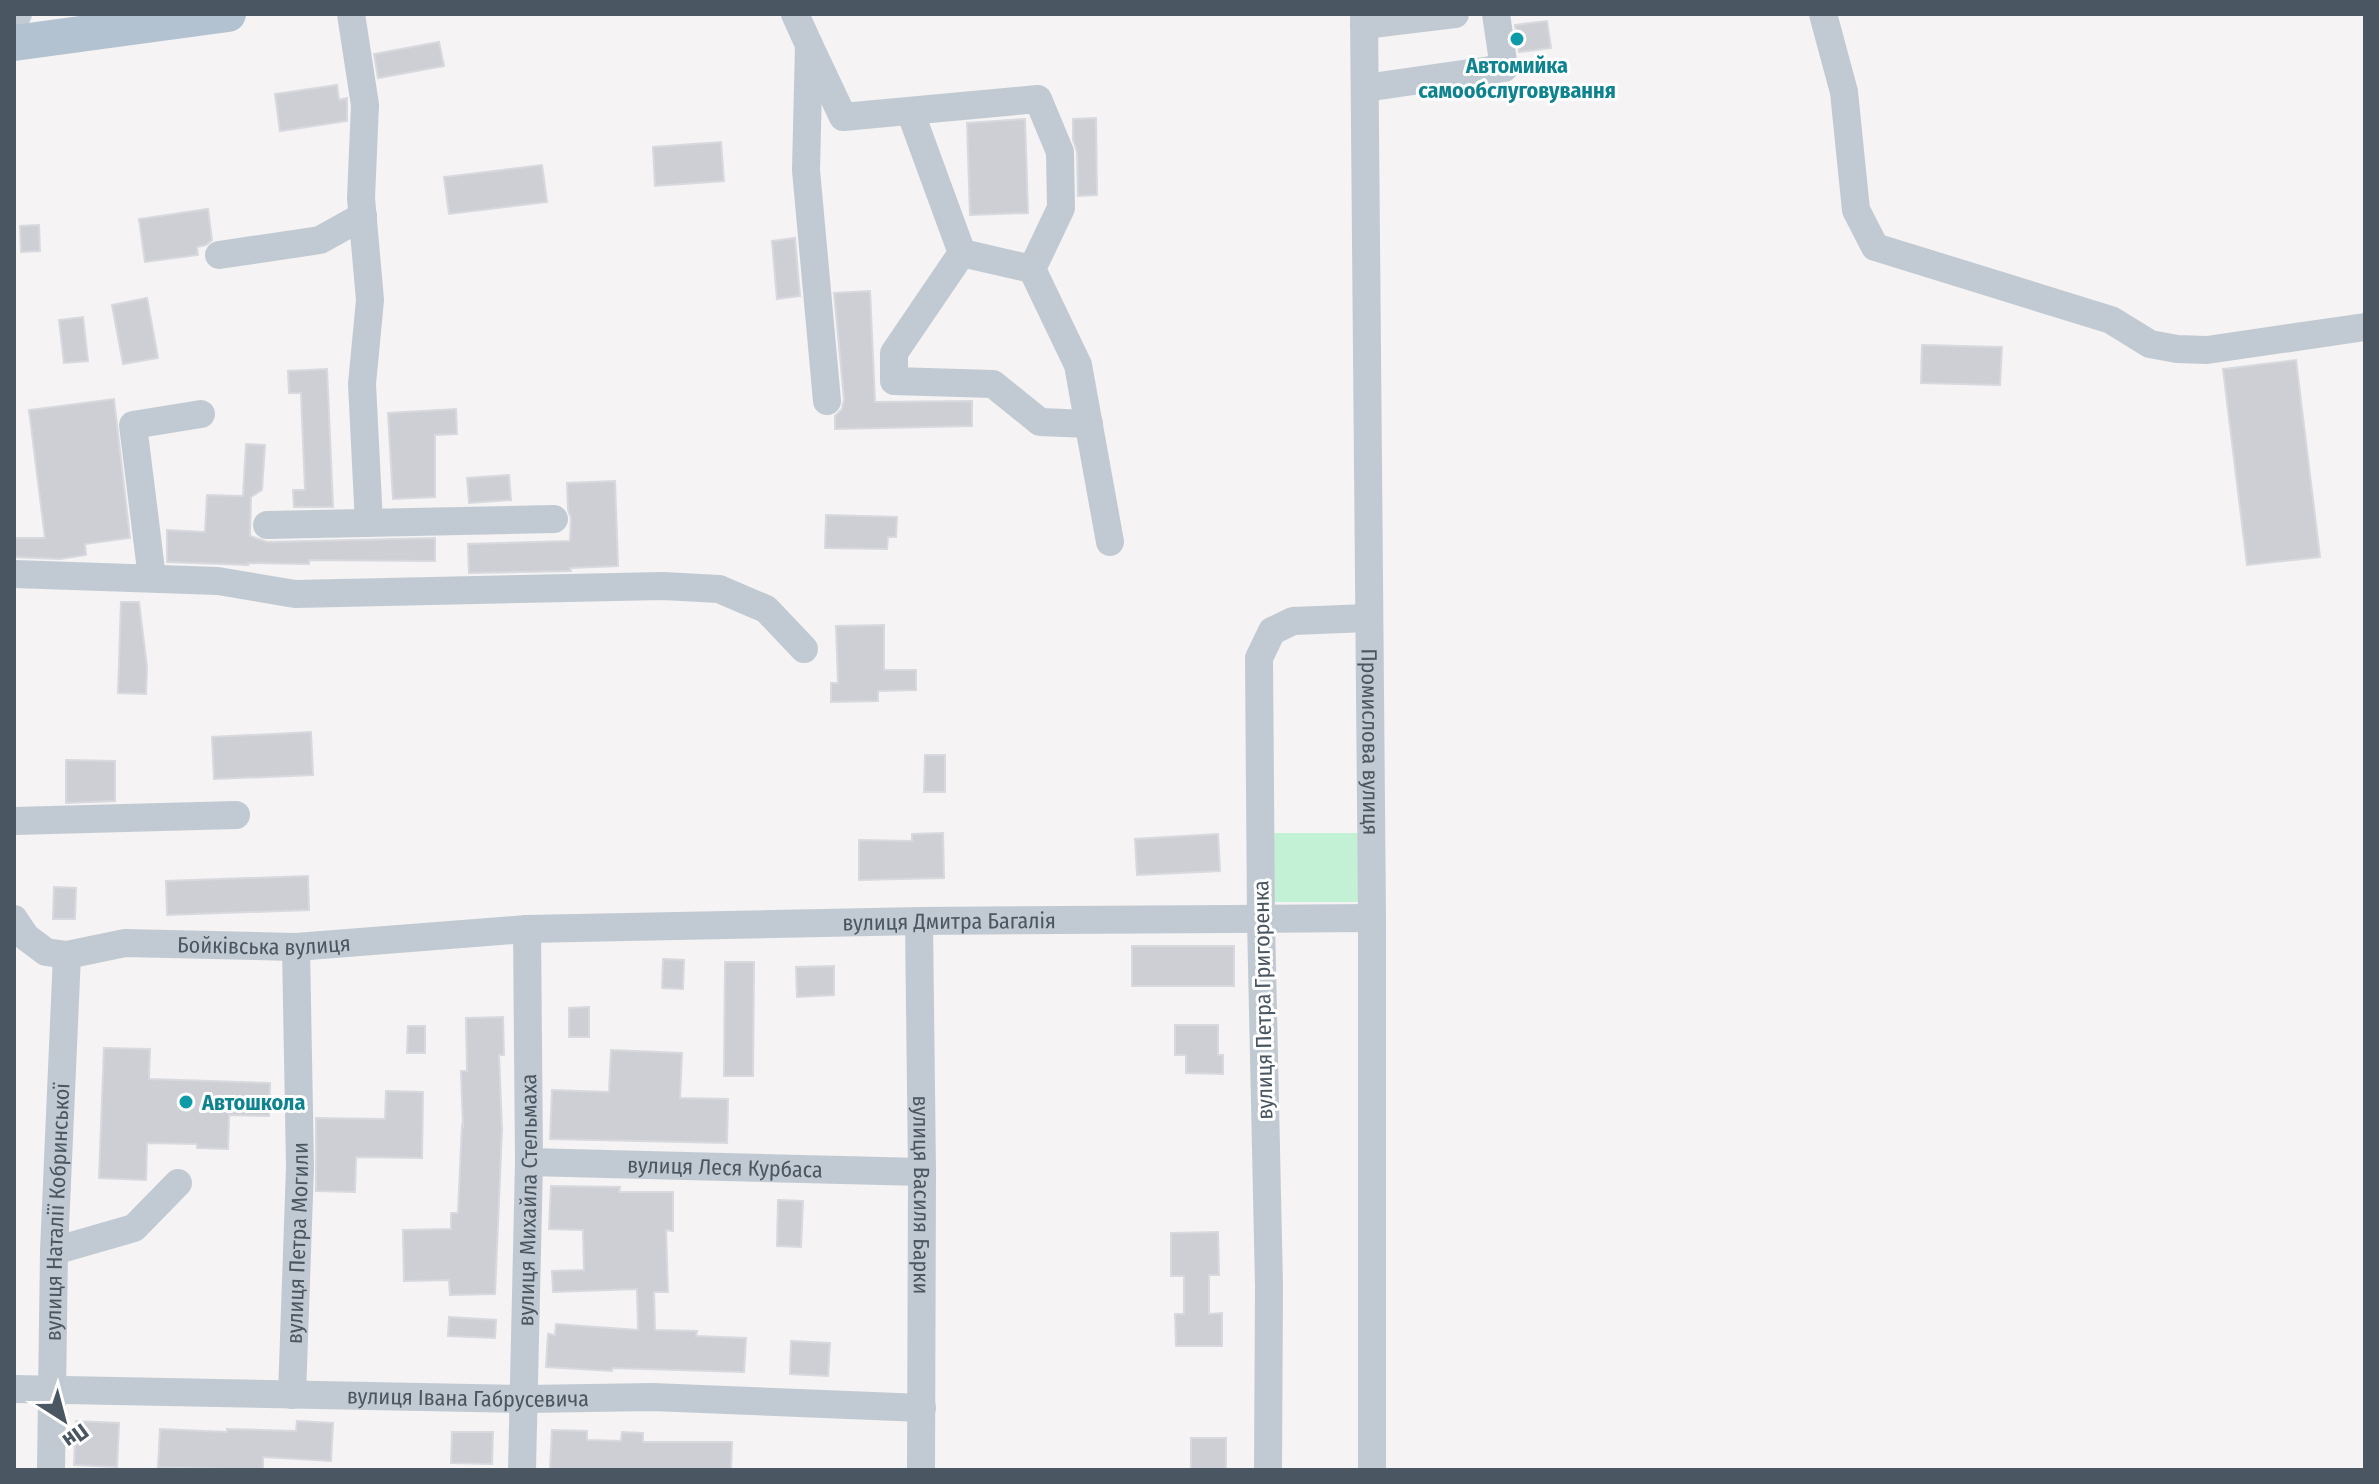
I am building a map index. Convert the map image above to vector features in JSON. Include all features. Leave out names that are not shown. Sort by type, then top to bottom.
[{"type":"main road","points":[[14,43],[228,14]]},
{"type":"street","points":[[14,20],[18,14]]},
{"type":"street","points":[[351,14],[365,105],[361,198],[370,300],[362,384],[369,523]]},
{"type":"street","points":[[795,14],[843,117],[1038,99],[1060,152],[1061,208],[1032,269]]},
{"type":"street","points":[[1364,20],[1455,14]]},
{"type":"street","points":[[1365,88],[1504,68],[1496,14]]},
{"type":"street","points":[[1823,14],[1844,92],[1856,210],[1875,247],[2111,320],[2150,344],[2177,349],[2207,350],[2365,327]]},
{"type":"street","name":"Промислова вулиця","points":[[1364,20],[1372,918],[1372,1470]]},
{"type":"street","points":[[809,45],[806,170],[827,401]]},
{"type":"street","points":[[910,111],[962,253]]},
{"type":"street","points":[[219,255],[320,240],[363,216]]},
{"type":"street","points":[[962,253],[1032,269]]},
{"type":"street","points":[[962,253],[894,353],[894,381],[993,384],[1040,422],[1089,424]]},
{"type":"street","points":[[1032,269],[1078,365],[1110,542]]},
{"type":"street","points":[[152,578],[133,425],[201,414]]},
{"type":"street","points":[[267,525],[554,519]]},
{"type":"street","points":[[14,574],[218,581],[295,594],[663,586],[719,589],[766,609],[804,649]]},
{"type":"street","name":"вулиця Петра Григоренка","points":[[1268,1470],[1269,1286],[1259,658],[1272,631],[1293,621],[1368,618]]},
{"type":"street","points":[[14,821],[236,815]]},
{"type":"street","name":"вулиця Дмитра Багалія","points":[[527,929],[919,921],[1372,918]]},
{"type":"street","points":[[14,919],[26,937],[46,952],[67,955]]},
{"type":"street","name":"вулиця Василя Барки","points":[[919,921],[921,1470]]},
{"type":"street","name":"Бойківська вулиця","points":[[67,955],[125,943],[296,947],[527,929]]},
{"type":"street","name":"вулиця Михайла Стельмаха","points":[[522,1470],[529,1162],[527,929]]},
{"type":"street","name":"вулиця Петра Могили","points":[[292,1395],[300,1167],[296,947]]},
{"type":"street","name":"вулиця Наталії Кобринської","points":[[51,1470],[54,1251],[67,955]]},
{"type":"street","name":"вулиця Леся Курбаса","points":[[529,1162],[922,1172]]},
{"type":"street","points":[[54,1251],[134,1228],[178,1183]]},
{"type":"street","name":"вулиця Івана Габрусевича","points":[[14,1389],[525,1399],[652,1397],[922,1408]]},
{"type":"green space","points":[[1274,833],[1358,833],[1358,902],[1274,902]]},
{"type":"building","points":[[1547,21],[1551,48],[1519,52],[1515,25]]},
{"type":"building","points":[[439,42],[444,66],[378,78],[374,54]]},
{"type":"building","points":[[337,85],[339,100],[347,98],[347,121],[280,131],[275,94]]},
{"type":"building","points":[[1096,118],[1097,195],[1078,196],[1073,119]]},
{"type":"building","points":[[1025,119],[1028,213],[970,215],[967,123]]},
{"type":"building","points":[[721,142],[724,181],[655,186],[653,147]]},
{"type":"building","points":[[542,165],[547,202],[449,214],[444,177]]},
{"type":"building","points":[[208,209],[212,240],[197,247],[198,255],[145,262],[139,219]]},
{"type":"building","points":[[39,225],[40,251],[21,252],[20,226]]},
{"type":"building","points":[[795,238],[800,296],[777,299],[772,241]]},
{"type":"building","points":[[870,291],[875,402],[972,401],[972,426],[835,429],[835,416],[842,409],[844,399],[834,293]]},
{"type":"building","points":[[147,298],[158,358],[123,364],[112,305]]},
{"type":"building","points":[[83,317],[88,361],[64,363],[59,320]]},
{"type":"building","points":[[1922,345],[2002,347],[2000,385],[1921,383]]},
{"type":"building","points":[[2296,360],[2320,557],[2247,565],[2223,369]]},
{"type":"building","points":[[327,369],[333,507],[294,507],[293,490],[305,490],[301,393],[289,393],[288,371]]},
{"type":"building","points":[[114,399],[130,538],[85,544],[86,555],[60,559],[14,557],[14,538],[45,538],[29,410]]},
{"type":"building","points":[[456,409],[457,434],[435,435],[435,497],[393,499],[388,413]]},
{"type":"building","points":[[246,444],[265,445],[262,490],[251,497],[250,536],[267,542],[435,538],[435,561],[309,560],[309,564],[248,565],[167,562],[167,530],[205,532],[207,495],[243,496]]},
{"type":"building","points":[[509,475],[511,500],[469,503],[467,478]]},
{"type":"building","points":[[615,481],[618,566],[570,568],[571,571],[469,573],[468,544],[570,541],[567,483]]},
{"type":"building","points":[[826,515],[897,517],[896,537],[888,537],[887,549],[825,548]]},
{"type":"building","points":[[121,602],[139,602],[147,667],[146,694],[118,693]]},
{"type":"building","points":[[884,625],[884,670],[916,670],[916,690],[878,691],[878,701],[831,702],[831,683],[838,683],[836,626]]},
{"type":"building","points":[[311,732],[313,775],[214,779],[212,737]]},
{"type":"building","points":[[925,755],[945,755],[945,792],[924,792]]},
{"type":"building","points":[[66,760],[115,761],[115,801],[66,803]]},
{"type":"building","points":[[943,833],[944,878],[859,880],[859,840],[912,841],[912,834]]},
{"type":"building","points":[[1218,834],[1220,871],[1137,875],[1135,839]]},
{"type":"building","points":[[308,876],[309,910],[167,915],[166,881]]},
{"type":"building","points":[[54,887],[76,888],[75,919],[53,919]]},
{"type":"building","points":[[1132,946],[1234,946],[1234,986],[1132,986]]},
{"type":"building","points":[[663,959],[684,960],[683,989],[662,988]]},
{"type":"building","points":[[725,962],[754,962],[753,1076],[724,1076]]},
{"type":"building","points":[[834,966],[834,995],[797,997],[796,967]]},
{"type":"building","points":[[589,1007],[589,1037],[569,1037],[569,1008]]},
{"type":"building","points":[[503,1017],[504,1055],[499,1055],[502,1129],[495,1294],[450,1295],[449,1280],[404,1281],[403,1230],[451,1229],[451,1213],[458,1213],[463,1126],[461,1071],[467,1071],[466,1018]]},
{"type":"building","points":[[1175,1025],[1218,1025],[1218,1055],[1223,1055],[1223,1074],[1186,1073],[1186,1055],[1175,1055]]},
{"type":"building","points":[[408,1026],[425,1026],[425,1053],[407,1053]]},
{"type":"building","name":"Автошкола","points":[[104,1048],[150,1049],[149,1079],[270,1083],[269,1116],[229,1115],[228,1149],[197,1148],[197,1144],[147,1143],[146,1180],[99,1178]]},
{"type":"building","points":[[611,1050],[682,1053],[680,1098],[728,1099],[727,1143],[550,1139],[552,1090],[609,1092]]},
{"type":"building","points":[[386,1091],[423,1092],[422,1158],[356,1157],[355,1192],[316,1191],[316,1118],[385,1119]]},
{"type":"building","points":[[551,1186],[620,1187],[619,1192],[673,1192],[673,1231],[666,1230],[668,1292],[654,1292],[655,1330],[697,1331],[696,1336],[746,1338],[744,1372],[546,1367],[548,1334],[555,1335],[556,1324],[638,1330],[637,1289],[553,1292],[552,1271],[584,1270],[583,1230],[549,1229]]},
{"type":"building","points":[[778,1200],[803,1201],[801,1247],[777,1246]]},
{"type":"building","points":[[1218,1232],[1219,1275],[1209,1275],[1209,1314],[1222,1313],[1222,1346],[1176,1346],[1175,1314],[1184,1314],[1184,1276],[1171,1276],[1171,1233]]},
{"type":"building","points":[[449,1317],[496,1320],[495,1338],[448,1336]]},
{"type":"building","points":[[791,1341],[830,1343],[828,1376],[790,1374]]},
{"type":"building","points":[[76,1421],[119,1423],[117,1467],[74,1465]]},
{"type":"building","points":[[297,1421],[333,1423],[331,1461],[263,1457],[263,1470],[158,1467],[160,1429],[296,1431]]},
{"type":"building","points":[[552,1430],[587,1431],[587,1440],[621,1441],[622,1432],[643,1433],[643,1442],[732,1442],[731,1470],[550,1469]]},
{"type":"building","points":[[452,1432],[493,1432],[492,1464],[451,1463]]},
{"type":"building","points":[[1191,1438],[1226,1438],[1226,1470],[1191,1470]]},
{"type":"place","name":"Автомийка самообслуговування","points":[[1517,39]]},
{"type":"place","name":"Автошкола","points":[[186,1102]]}]
